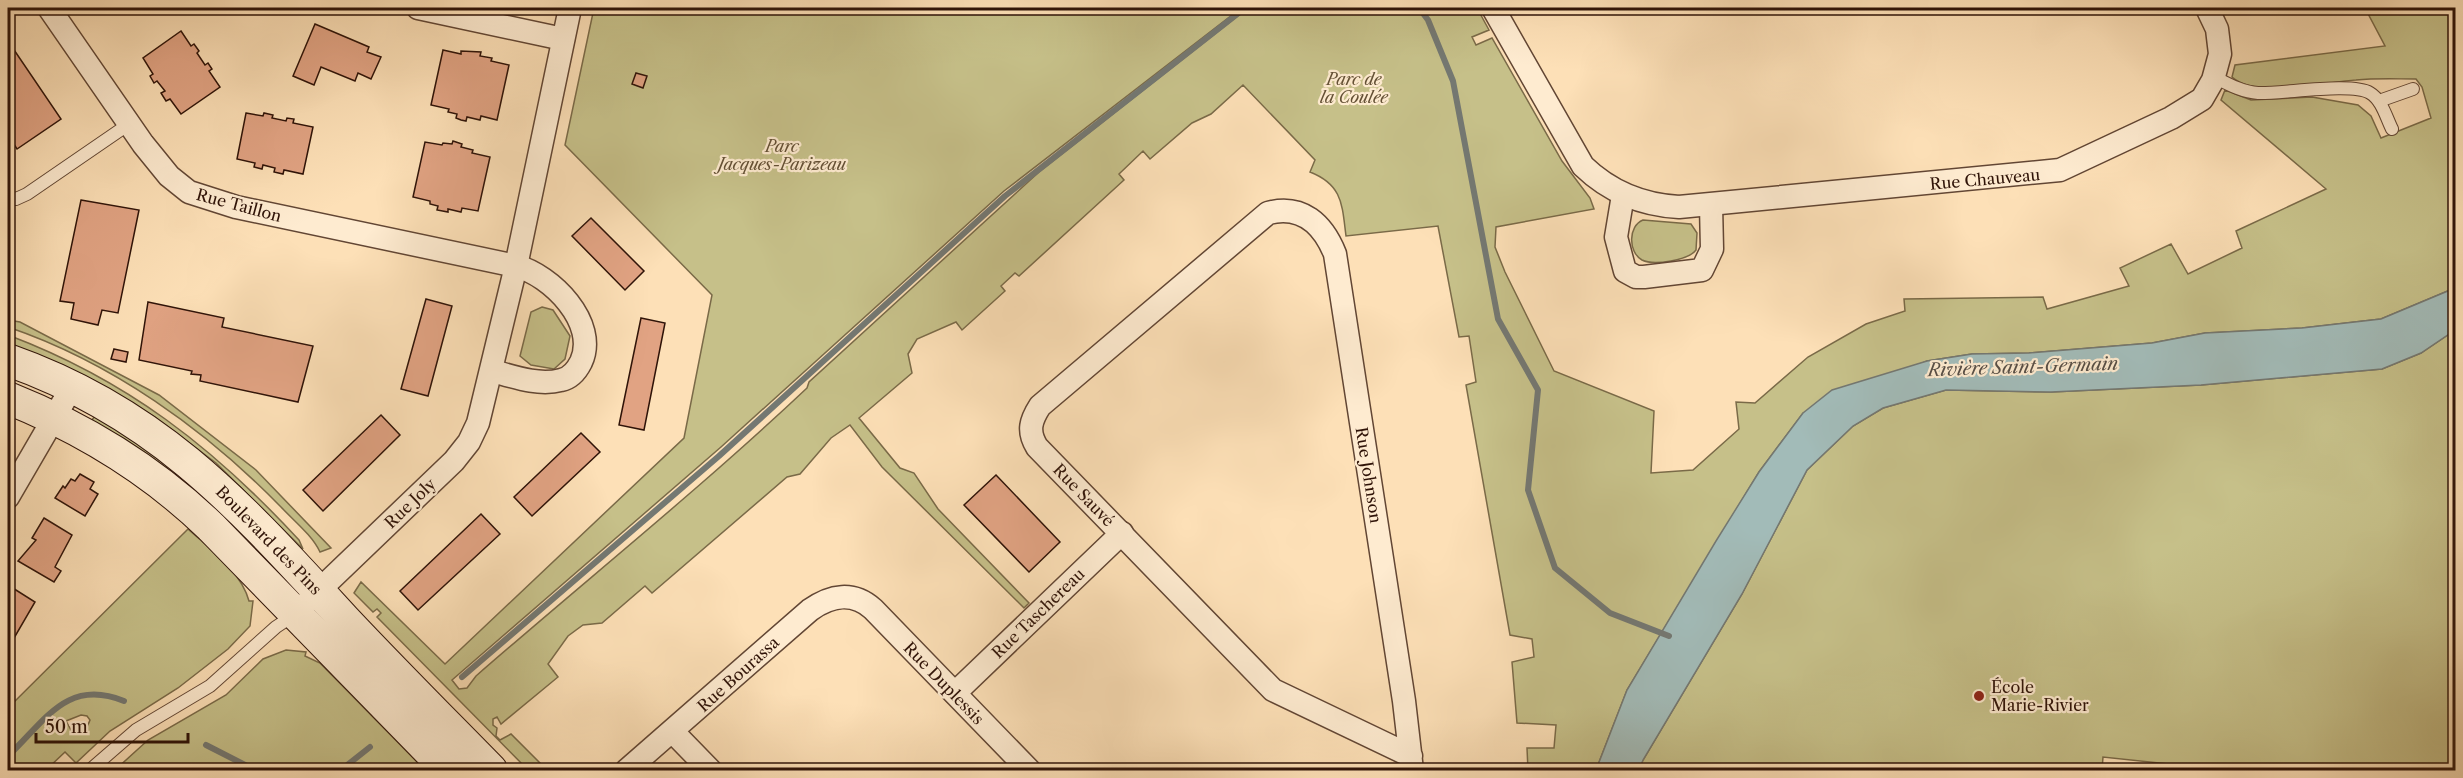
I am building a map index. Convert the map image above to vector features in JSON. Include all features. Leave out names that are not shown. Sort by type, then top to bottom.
[{"type":"street","name":"Rue Taillon","points":[[49,8],[129,124],[170,176],[189,192],[210,201],[516,266]]},
{"type":"street","points":[[418,8],[563,39]]},
{"type":"street","name":"Rue Joly","points":[[295,614],[462,451],[482,414],[516,266],[570,8]]},
{"type":"street","name":"Rue Chauveau","points":[[1493,8],[1576,156],[1598,179],[1623,195],[1665,206],[1711,205],[2050,173],[2192,108],[2202,99],[2216,70]]},
{"type":"street","points":[[2207,8],[2219,38],[2216,70]]},
{"type":"street","points":[[1623,195],[1616,237],[1625,271],[1636,277],[1702,270],[1712,249],[1711,205]]},
{"type":"street","name":"Rue Sauvé","points":[[1280,210],[1268,213],[1257,221],[1047,400],[1035,414],[1030,429],[1037,447],[1273,690],[1411,763]]},
{"type":"street","name":"Rue Johnson","points":[[1280,210],[1304,214],[1312,219],[1326,234],[1335,254],[1404,701],[1411,763]]},
{"type":"street","points":[[493,371],[528,380],[558,381],[576,371],[586,349],[584,329],[567,303],[545,279],[530,270],[516,266]]},
{"type":"street","name":"Boulevard des Pins","points":[[8,360],[72,387],[136,423],[196,467],[254,521],[491,771]]},
{"type":"street","points":[[8,497],[72,387]]},
{"type":"street","name":"Boulevard des Pins","points":[[8,398],[54,418],[135,465],[178,497],[448,771]]},
{"type":"street","name":"Rue Taschereau","points":[[955,693],[1122,533]]},
{"type":"street","name":"Rue Bourassa","points":[[627,771],[817,605],[836,597],[857,599]]},
{"type":"street","name":"Rue Duplessis","points":[[857,599],[873,609],[1029,771]]},
{"type":"street","points":[[673,732],[710,771]]},
{"type":"lane","points":[[2216,70],[2248,92],[2359,89],[2372,94],[2379,101],[2392,129]]},
{"type":"lane","points":[[2379,101],[2414,89]]},
{"type":"lane","points":[[8,198],[16,199],[27,194],[129,124]]},
{"type":"lane","points":[[90,771],[136,730],[210,686],[276,627],[295,614]]},
{"type":"green space","points":[[594,8],[1241,8],[1004,191],[721,447],[452,680],[459,689],[467,688],[476,676],[726,462],[807,388],[809,382],[1039,172],[1248,8],[1477,8],[1489,30],[1472,37],[1476,45],[1492,38],[1562,161],[1590,198],[1594,209],[1496,227],[1495,247],[1554,371],[1654,411],[1651,473],[1693,470],[1739,429],[1736,402],[1755,403],[1808,357],[1866,324],[1905,311],[1904,299],[2043,297],[2047,309],[2129,286],[2120,268],[2171,244],[2188,274],[2242,248],[2236,231],[2326,189],[2221,100],[2225,90],[2251,100],[2312,97],[2358,105],[2371,116],[2381,138],[2431,118],[2422,87],[2416,79],[2364,79],[2274,88],[2243,84],[2232,77],[2235,65],[2385,46],[2365,8],[2455,8],[2455,288],[2381,319],[2302,328],[2205,333],[2152,343],[2029,353],[1972,354],[1927,361],[1803,413],[1759,472],[1627,690],[1596,770],[1528,770],[1527,748],[1554,748],[1556,725],[1517,723],[1512,662],[1534,657],[1532,639],[1510,635],[1466,385],[1476,382],[1469,336],[1459,337],[1438,226],[1346,236],[1339,197],[1329,183],[1310,172],[1315,160],[1243,85],[1211,114],[1192,123],[1150,159],[1143,151],[1119,174],[1124,180],[1019,276],[1015,273],[1001,286],[1005,291],[962,330],[956,322],[917,339],[908,354],[912,373],[859,418],[900,468],[914,473],[938,509],[1029,603],[1024,608],[882,467],[850,425],[831,438],[800,474],[787,477],[652,593],[645,586],[602,623],[583,625],[568,636],[548,664],[558,677],[501,724],[497,717],[493,719],[493,725],[497,728],[496,736],[500,740],[511,734],[547,770],[528,770],[377,617],[381,613],[377,609],[373,612],[354,593],[361,582],[445,664],[684,438],[712,295],[565,145]]},
{"type":"green space","points":[[1643,220],[1691,224],[1697,233],[1696,250],[1686,257],[1671,261],[1647,262],[1642,260],[1634,251],[1632,233],[1638,223]]},
{"type":"green space","points":[[542,307],[553,310],[570,336],[565,359],[554,369],[531,365],[520,356],[531,312]]},
{"type":"green space","points":[[8,320],[20,322],[159,395],[256,470],[331,548],[320,552],[302,528],[252,478],[221,451],[155,401],[83,359],[8,327]]},
{"type":"green space","points":[[2455,330],[2455,770],[2225,770],[2103,757],[2102,770],[1639,770],[1742,594],[1807,470],[1853,426],[1883,408],[1946,390],[2051,392],[2201,385],[2382,369],[2421,353]]},
{"type":"green space","points":[[8,335],[92,373],[130,395],[166,420],[201,446],[267,506],[299,540],[303,549],[216,463],[155,417],[120,396],[8,344]]},
{"type":"green space","points":[[96,415],[189,476],[276,568],[272,570],[91,421]]},
{"type":"green space","points":[[188,529],[232,570],[249,601],[253,601],[250,626],[228,649],[178,688],[110,731],[76,763],[65,752],[46,770],[8,770],[8,708]],"holes":[[[81,715],[87,716],[90,720],[87,727],[71,730],[66,721]]]},
{"type":"green space","points":[[286,650],[306,652],[305,656],[320,663],[425,770],[115,770],[148,740],[226,695],[263,659]]},
{"type":"water","name":"Rivière Saint-Germain","points":[[2455,288],[2455,330],[2421,353],[2382,369],[2201,385],[2051,392],[1946,390],[1883,408],[1853,426],[1807,470],[1742,594],[1639,770],[1596,770],[1627,690],[1716,541],[1759,472],[1803,413],[1832,390],[1927,361],[1972,354],[2029,353],[2152,343],[2205,333],[2302,328],[2381,319]]},
{"type":"building","points":[[244,8],[267,8],[265,12]]},
{"type":"building","points":[[315,24],[369,47],[367,52],[381,57],[371,79],[358,73],[355,81],[321,67],[314,85],[293,76]]},
{"type":"building","points":[[181,31],[191,46],[194,44],[199,51],[197,53],[205,65],[208,63],[212,69],[209,71],[220,87],[181,114],[170,99],[166,101],[161,93],[165,91],[157,81],[154,83],[150,76],[153,74],[143,58]]},
{"type":"building","points":[[8,41],[61,119],[17,149],[8,135]]},
{"type":"building","points":[[443,50],[461,54],[461,51],[481,52],[480,56],[509,65],[497,120],[481,116],[480,120],[467,117],[466,121],[461,120],[456,118],[457,114],[448,112],[449,109],[431,105]]},
{"type":"building","points":[[636,73],[647,76],[643,88],[632,84]]},
{"type":"building","points":[[246,113],[263,116],[264,113],[273,115],[272,118],[286,121],[287,118],[294,119],[293,123],[313,127],[303,174],[284,170],[283,174],[274,172],[275,168],[263,165],[262,169],[254,167],[255,163],[237,159]]},
{"type":"building","points":[[453,141],[462,144],[461,147],[473,150],[472,153],[490,157],[478,211],[462,208],[461,212],[448,209],[448,212],[437,210],[438,206],[430,204],[430,201],[413,197],[425,142],[442,145],[443,143],[452,144]]},
{"type":"building","points":[[81,200],[139,210],[118,313],[102,310],[98,325],[71,319],[74,303],[60,301]]},
{"type":"building","points":[[591,218],[644,271],[625,290],[572,236]]},
{"type":"building","points":[[426,299],[452,306],[428,396],[401,389]]},
{"type":"building","points":[[148,302],[224,318],[222,327],[313,346],[298,402],[200,381],[201,375],[191,374],[192,371],[139,360]]},
{"type":"building","points":[[641,318],[665,323],[644,430],[619,425]]},
{"type":"building","points":[[114,349],[128,352],[126,362],[111,359]]},
{"type":"building","points":[[381,415],[400,435],[323,511],[303,490]]},
{"type":"building","points":[[581,433],[600,452],[532,516],[514,497]]},
{"type":"building","points":[[80,474],[94,482],[90,489],[98,494],[85,516],[55,498],[63,486],[65,488],[71,479],[75,481]]},
{"type":"building","points":[[996,475],[1060,542],[1029,572],[964,505]]},
{"type":"building","points":[[481,514],[500,534],[418,610],[400,591]]},
{"type":"building","points":[[44,518],[72,535],[55,567],[61,571],[54,582],[18,561],[36,540],[32,538]]},
{"type":"building","points":[[8,585],[35,602],[10,645],[8,643]]},
{"type":"waterway","points":[[462,677],[719,456],[1005,196],[1245,8]]},
{"type":"waterway","points":[[1419,8],[1428,20],[1453,81],[1498,319],[1538,390],[1528,490],[1555,568],[1610,613],[1669,636]]},
{"type":"waterway","points":[[8,756],[46,717],[72,699],[87,695],[104,695],[124,701]]},
{"type":"waterway","points":[[206,745],[255,770]]},
{"type":"waterway","points":[[341,770],[370,747]]},
{"type":"place","name":"École Marie-Rivier","points":[[1979,696]]},
{"type":"park label","name":"Parc de la Coulée","points":[[1354,88]]},
{"type":"park label","name":"Parc Jacques-Parizeau","points":[[782,155]]}]
